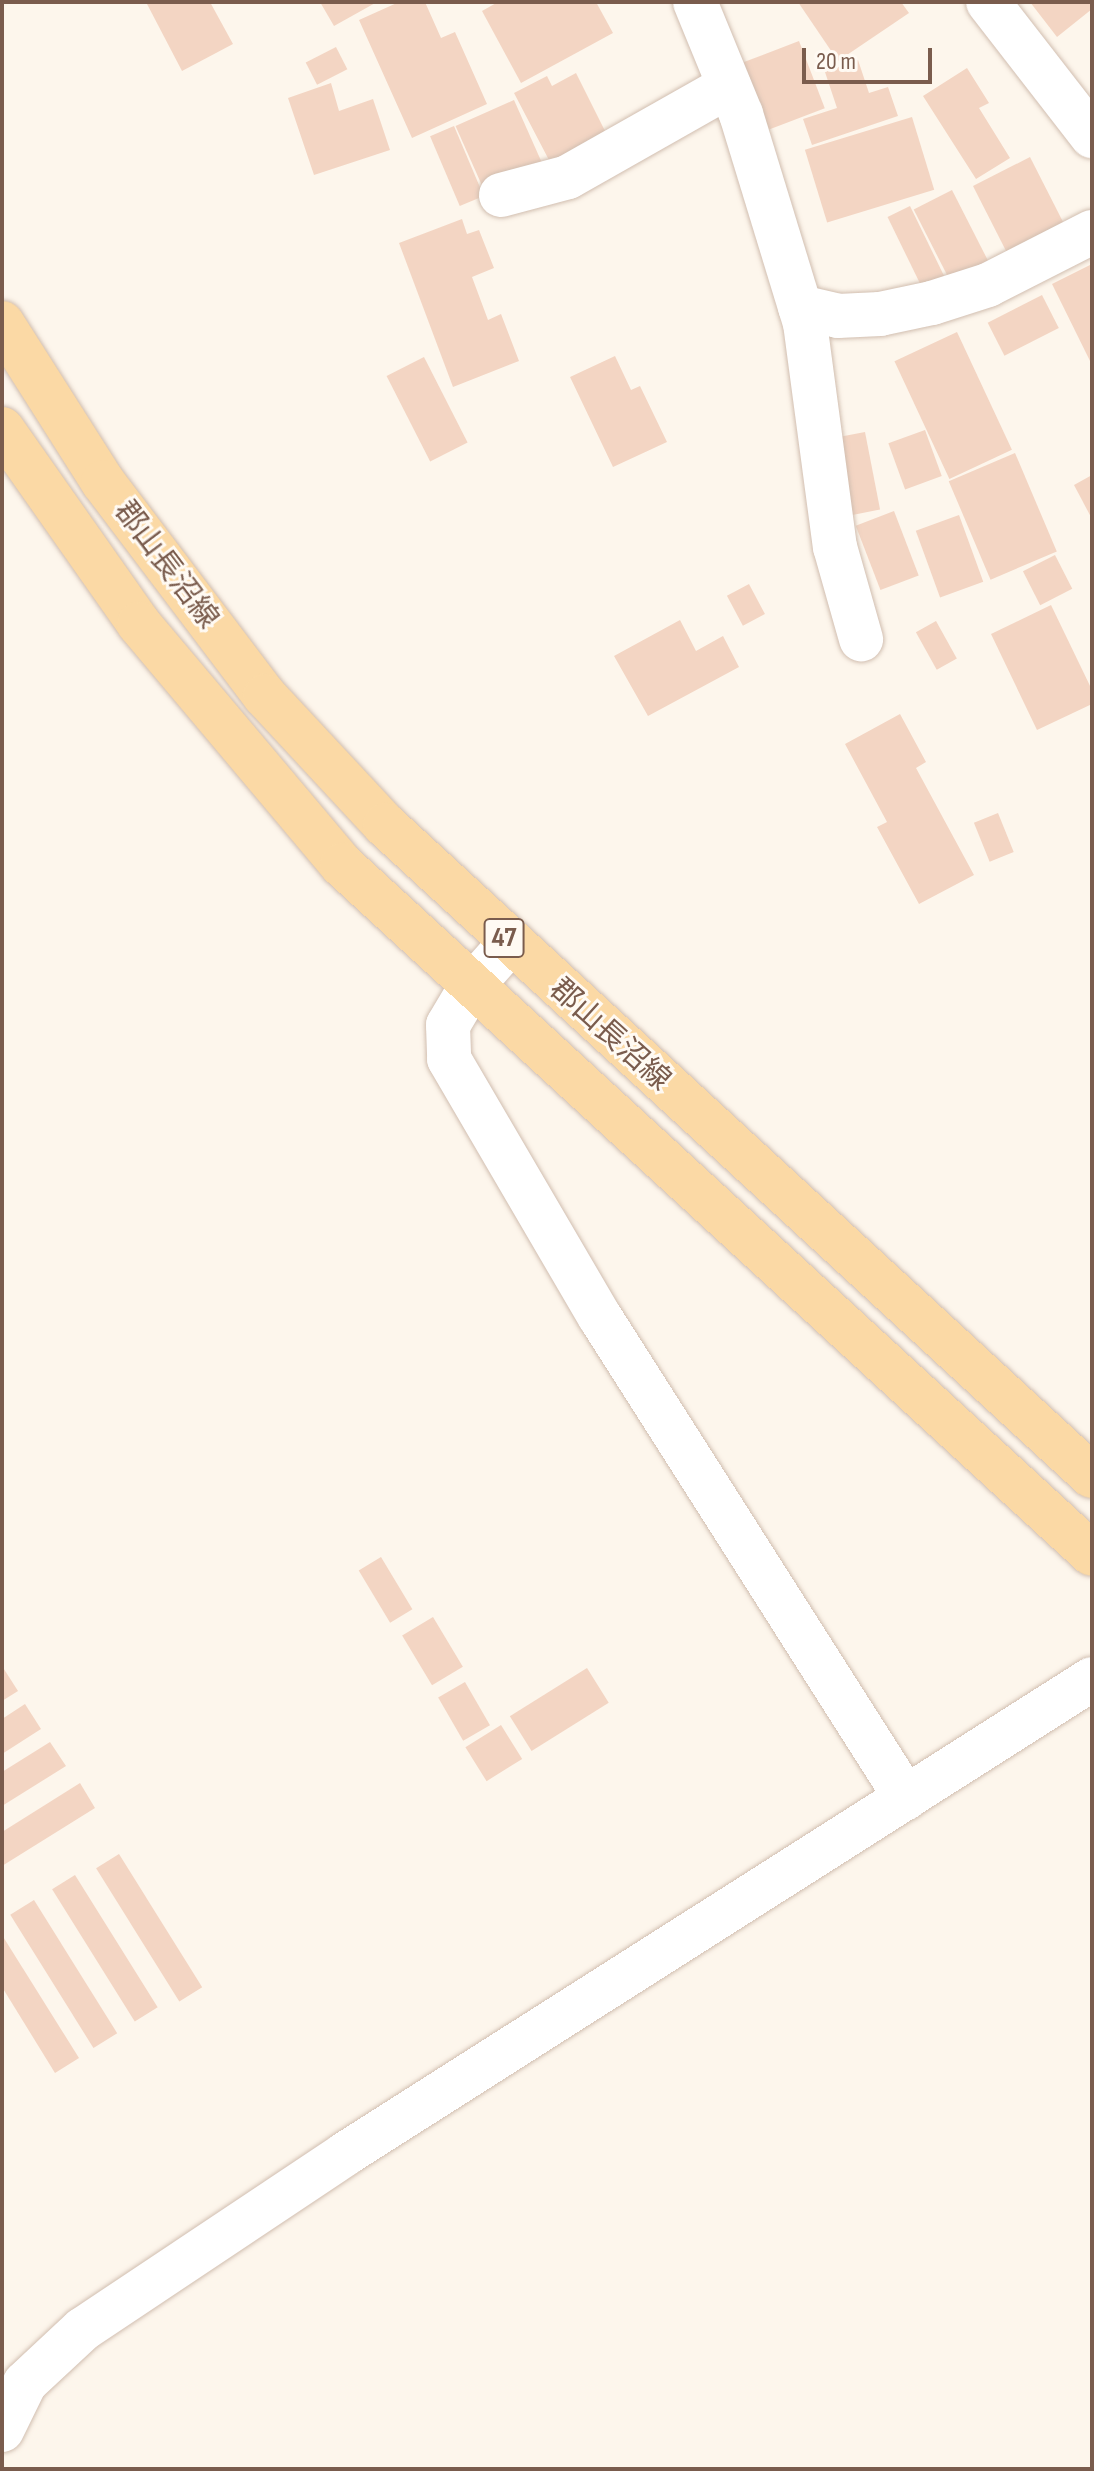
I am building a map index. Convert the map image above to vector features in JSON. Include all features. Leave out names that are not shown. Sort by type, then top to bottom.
[{"type":"main road","name":"郡山長沼線","points":[[2,323],[103,482],[265,696],[385,825],[1092,1476]]},
{"type":"main road","name":"郡山長沼線","points":[[2,429],[139,624],[243,752],[342,865],[470,988],[1092,1554]]},
{"type":"street","points":[[695,2],[729,86],[800,307],[835,547],[861,639]]},
{"type":"street","points":[[988,2],[1092,136]]},
{"type":"street","points":[[501,195],[568,177],[729,86]]},
{"type":"street","points":[[800,307],[838,316],[880,314],[932,303],[988,285],[1092,232]]},
{"type":"street","points":[[510,943],[470,988],[448,1025],[449,1059],[600,1317],[906,1798]]},
{"type":"street","points":[[2,2430],[25,2383],[83,2329],[345,2154],[1092,1679]]},
{"type":"building","points":[[210,2],[233,44],[182,71],[147,4]]},
{"type":"building","points":[[320,2],[377,2],[334,26]]},
{"type":"building","points":[[399,2],[425,2],[441,38],[455,32],[487,104],[412,138],[359,20]]},
{"type":"building","points":[[498,2],[596,2],[613,33],[521,83],[482,11]]},
{"type":"building","points":[[798,2],[901,2],[909,13],[838,61]]},
{"type":"building","points":[[1030,2],[1092,2],[1092,9],[1057,37]]},
{"type":"building","points":[[799,41],[825,108],[768,130],[742,63]]},
{"type":"building","points":[[336,47],[347,69],[317,85],[306,62]]},
{"type":"building","points":[[858,60],[869,93],[888,87],[898,116],[812,145],[803,119],[837,108],[825,72]]},
{"type":"building","points":[[967,68],[989,103],[979,108],[1010,158],[976,179],[923,96]]},
{"type":"building","points":[[576,73],[606,133],[550,162],[514,93],[547,76],[552,86]]},
{"type":"building","points":[[331,83],[339,111],[373,99],[390,150],[314,175],[288,98]]},
{"type":"building","points":[[514,100],[542,164],[484,190],[456,126]]},
{"type":"building","points":[[912,117],[934,190],[827,222],[805,150]]},
{"type":"building","points":[[454,126],[484,196],[460,206],[430,136]]},
{"type":"building","points":[[1030,157],[1066,227],[1009,256],[973,186]]},
{"type":"building","points":[[952,190],[989,263],[951,283],[914,210]]},
{"type":"building","points":[[910,206],[945,278],[923,289],[888,217]]},
{"type":"building","points":[[462,219],[467,234],[479,230],[494,268],[472,277],[488,320],[501,314],[519,361],[453,387],[399,243]]},
{"type":"building","points":[[1092,264],[1092,365],[1052,284]]},
{"type":"building","points":[[1042,295],[1059,328],[1004,356],[988,323]]},
{"type":"building","points":[[957,332],[1012,450],[949,479],[894,361]]},
{"type":"building","points":[[615,356],[631,390],[640,386],[667,442],[613,467],[570,377]]},
{"type":"building","points":[[424,357],[468,443],[430,462],[387,376]]},
{"type":"building","points":[[925,430],[942,476],[905,489],[888,443]]},
{"type":"building","points":[[865,432],[880,510],[849,516],[834,438]]},
{"type":"building","points":[[1015,453],[1057,551],[991,580],[949,481]]},
{"type":"building","points":[[1092,475],[1092,519],[1074,485]]},
{"type":"building","points":[[894,511],[919,575],[880,590],[856,526]]},
{"type":"building","points":[[959,515],[983,582],[940,597],[916,531]]},
{"type":"building","points":[[1055,555],[1072,589],[1040,605],[1023,571]]},
{"type":"building","points":[[749,584],[765,614],[743,626],[727,596]]},
{"type":"building","points":[[1051,605],[1092,690],[1092,704],[1037,730],[991,634]]},
{"type":"building","points":[[680,620],[696,651],[723,636],[739,667],[648,716],[614,656]]},
{"type":"building","points":[[936,621],[957,659],[937,670],[916,632]]},
{"type":"building","points":[[900,714],[926,762],[916,768],[974,875],[919,904],[877,827],[887,822],[845,744]]},
{"type":"building","points":[[998,813],[1014,852],[990,862],[974,823]]},
{"type":"building","points":[[381,1557],[412,1609],[390,1623],[359,1570]]},
{"type":"building","points":[[433,1617],[463,1667],[432,1685],[402,1636]]},
{"type":"building","points":[[2,1666],[18,1691],[2,1701]]},
{"type":"building","points":[[587,1668],[609,1703],[532,1751],[510,1716]]},
{"type":"building","points":[[465,1682],[490,1725],[463,1741],[438,1698]]},
{"type":"building","points":[[25,1704],[41,1729],[2,1754],[2,1719]]},
{"type":"building","points":[[501,1725],[522,1759],[487,1781],[465,1747]]},
{"type":"building","points":[[50,1742],[66,1766],[2,1806],[2,1772]]},
{"type":"building","points":[[80,1783],[95,1808],[2,1866],[2,1832]]},
{"type":"building","points":[[119,1854],[202,1987],[179,2001],[96,1868]]},
{"type":"building","points":[[75,1875],[158,2007],[135,2022],[52,1889]]},
{"type":"building","points":[[34,1900],[117,2033],[93,2048],[10,1915]]},
{"type":"building","points":[[2,1935],[79,2058],[55,2073],[2,1987]]}]
